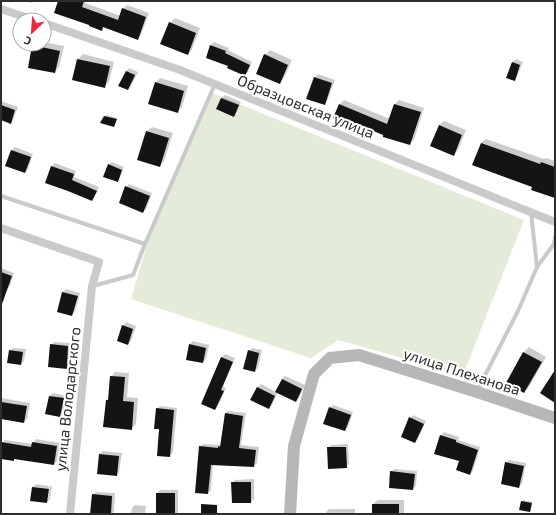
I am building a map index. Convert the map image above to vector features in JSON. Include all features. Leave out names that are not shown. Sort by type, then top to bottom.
[{"type":"street","points":[[1,9],[12,13]]},
{"type":"street","name":"Образцовская улица","points":[[52,26],[180,70],[555,222]]},
{"type":"street","points":[[1,228],[100,262],[92,286]]},
{"type":"street","name":"улица Володарского","points":[[70,514],[92,286]]},
{"type":"street","name":"улица Плеханова","points":[[290,514],[294,446],[314,374],[330,358],[359,355],[555,418]]},
{"type":"lane","points":[[92,286],[133,275],[145,244],[215,84]]},
{"type":"lane","points":[[1,196],[145,244]]},
{"type":"lane","points":[[531,212],[537,267]]},
{"type":"lane","points":[[477,392],[518,311],[537,267],[554,244],[555,237]]},
{"type":"green space","points":[[210,92],[524,220],[463,375],[338,340],[311,358],[131,299],[148,241]]},
{"type":"building","points":[[58,1],[84,1],[82,7],[118,20],[122,8],[146,17],[138,40],[103,27],[102,31],[54,13]]},
{"type":"building","points":[[169,22],[196,33],[188,55],[160,44]]},
{"type":"building","points":[[210,45],[226,51],[225,53],[250,65],[245,76],[227,68],[228,66],[206,58]]},
{"type":"building","points":[[52,49],[60,51],[55,73],[28,68],[31,52],[52,52]]},
{"type":"building","points":[[264,54],[288,65],[280,84],[256,74]]},
{"type":"building","points":[[77,59],[110,66],[105,88],[72,80]]},
{"type":"building","points":[[512,62],[520,65],[515,81],[506,78]]},
{"type":"building","points":[[126,71],[135,75],[128,90],[118,86]]},
{"type":"building","points":[[314,77],[332,83],[325,105],[306,99]]},
{"type":"building","points":[[155,82],[184,91],[178,113],[148,104]]},
{"type":"building","points":[[221,98],[239,105],[234,117],[216,109]]},
{"type":"building","points":[[339,104],[387,124],[394,104],[421,112],[410,145],[383,137],[383,135],[352,122],[351,125],[333,118]]},
{"type":"building","points":[[1,105],[15,110],[11,124],[1,120]]},
{"type":"building","points":[[104,116],[117,119],[114,127],[100,123]]},
{"type":"building","points":[[439,125],[462,135],[454,156],[430,146]]},
{"type":"building","points":[[146,131],[169,138],[160,167],[137,160]]},
{"type":"building","points":[[481,143],[540,164],[541,162],[555,167],[555,198],[531,190],[532,187],[472,165]]},
{"type":"building","points":[[11,150],[31,157],[25,173],[5,166]]},
{"type":"building","points":[[108,164],[122,170],[118,182],[103,177]]},
{"type":"building","points":[[51,166],[74,174],[72,180],[97,191],[92,201],[45,183]]},
{"type":"building","points":[[125,186],[150,196],[143,213],[119,203]]},
{"type":"building","points":[[1,272],[12,276],[2,304],[1,304]]},
{"type":"building","points":[[62,292],[78,296],[72,316],[57,312]]},
{"type":"building","points":[[122,325],[133,329],[128,345],[117,341]]},
{"type":"building","points":[[50,344],[68,346],[67,369],[48,367]]},
{"type":"building","points":[[189,344],[206,348],[203,363],[186,360]]},
{"type":"building","points":[[9,350],[23,352],[21,365],[7,363]]},
{"type":"building","points":[[248,350],[259,353],[255,372],[243,369]]},
{"type":"building","points":[[523,352],[542,362],[524,393],[506,383]]},
{"type":"building","points":[[221,357],[233,362],[221,390],[224,391],[215,410],[201,404]]},
{"type":"building","points":[[555,370],[555,403],[540,393]]},
{"type":"building","points":[[110,376],[125,377],[123,401],[134,402],[132,430],[103,427],[106,400],[108,400]]},
{"type":"building","points":[[282,379],[302,389],[296,402],[275,392]]},
{"type":"building","points":[[257,387],[275,396],[269,409],[250,400]]},
{"type":"building","points":[[49,396],[64,398],[60,417],[45,414]]},
{"type":"building","points":[[1,402],[27,406],[24,423],[1,419]]},
{"type":"building","points":[[329,407],[351,415],[345,431],[323,424]]},
{"type":"building","points":[[156,408],[174,410],[170,457],[157,456],[159,429],[154,429]]},
{"type":"building","points":[[225,413],[243,416],[239,448],[256,450],[254,467],[211,465],[208,494],[195,493],[199,446],[220,447]]},
{"type":"building","points":[[409,417],[424,424],[415,443],[401,437]]},
{"type":"building","points":[[440,435],[456,440],[456,442],[478,450],[470,475],[456,470],[459,461],[434,454]]},
{"type":"building","points":[[1,442],[31,447],[32,442],[57,446],[54,465],[14,459],[14,461],[1,459]]},
{"type":"building","points":[[327,447],[346,447],[347,468],[328,469]]},
{"type":"building","points":[[99,454],[119,456],[117,476],[97,474]]},
{"type":"building","points":[[505,462],[524,466],[519,488],[501,484]]},
{"type":"building","points":[[390,471],[415,474],[413,490],[389,488]]},
{"type":"building","points":[[231,482],[251,482],[251,503],[232,503]]},
{"type":"building","points":[[32,487],[49,489],[47,503],[30,501]]},
{"type":"building","points":[[156,493],[175,493],[175,514],[156,514]]},
{"type":"building","points":[[92,494],[112,496],[111,514],[90,514]]},
{"type":"building","points":[[521,501],[532,503],[530,512],[519,510]]},
{"type":"building","points":[[201,504],[217,505],[217,514],[201,514]]},
{"type":"building","points":[[372,504],[399,504],[399,514],[372,514]]}]
